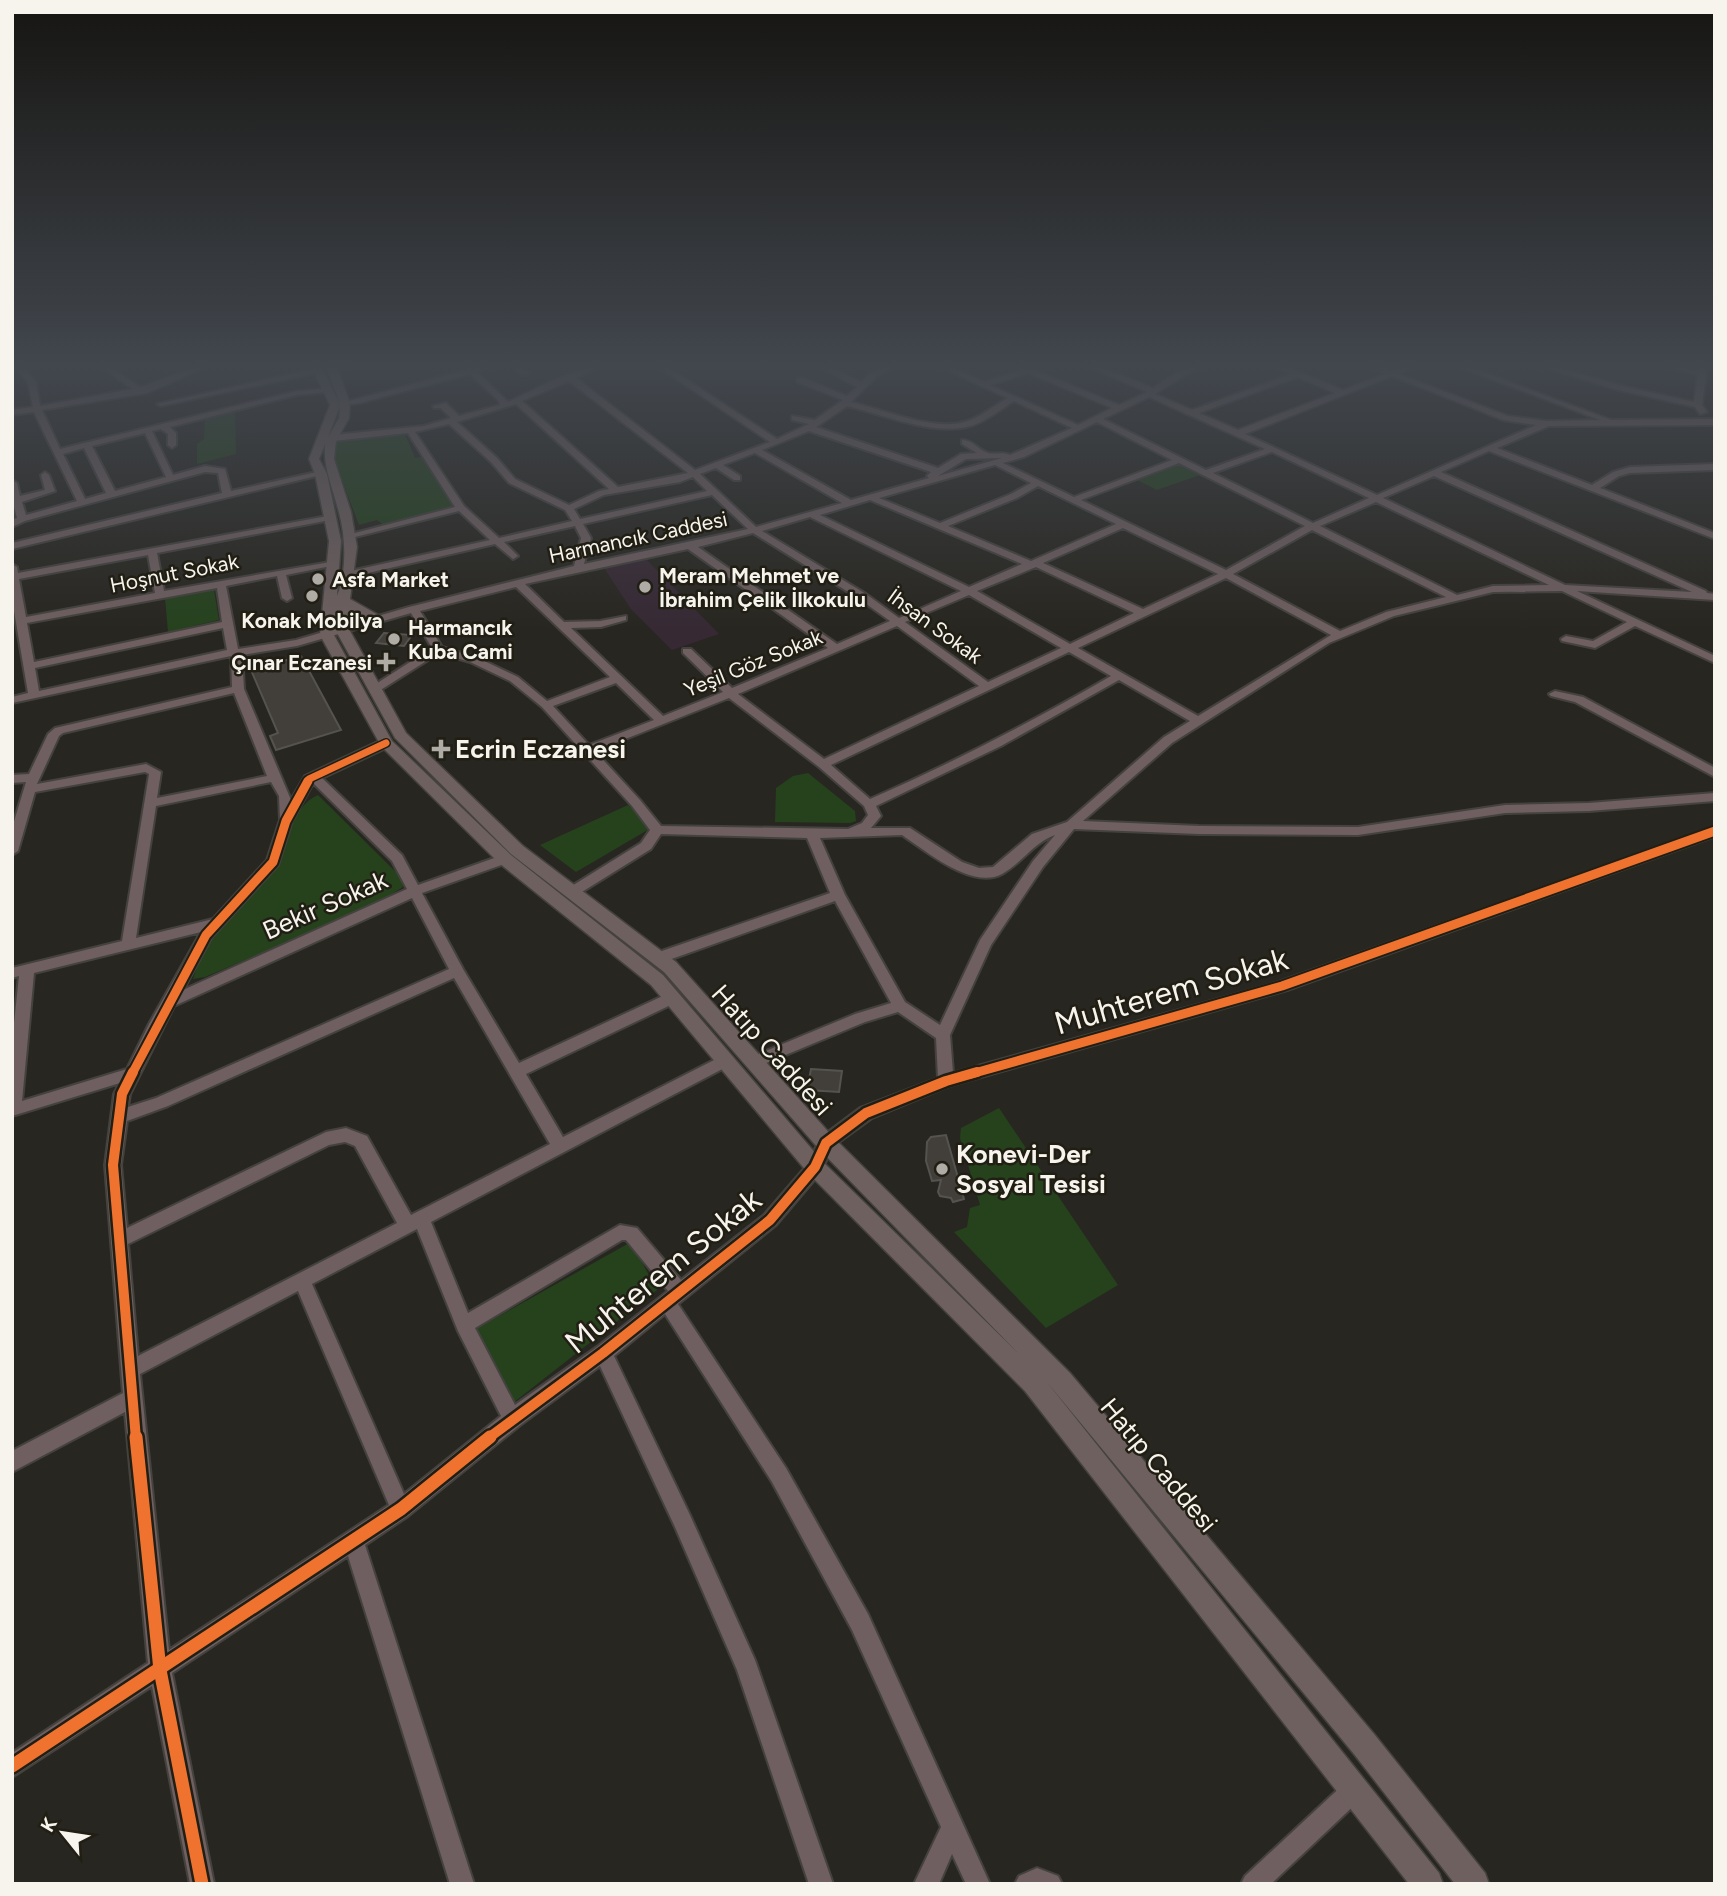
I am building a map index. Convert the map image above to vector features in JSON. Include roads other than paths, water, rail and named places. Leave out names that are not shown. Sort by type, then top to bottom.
[{"type":"main road","points":[[315,454],[340,569],[342,598],[335,628]]},
{"type":"main road","points":[[330,454],[351,547],[340,569],[335,628]]},
{"type":"main road","points":[[342,598],[358,611],[373,615]]},
{"type":"main road","name":"Hatıp Caddesi","points":[[335,628],[375,689],[400,735],[517,850],[670,967],[826,1143],[1062,1381],[1364,1744],[1474,1884]]},
{"type":"main road","name":"Hatıp Caddesi","points":[[335,628],[386,743],[505,859],[657,979],[815,1167],[1033,1383],[1428,1884]]},
{"type":"street","points":[[60,454],[81,501]]},
{"type":"street","points":[[92,454],[111,493]]},
{"type":"street","points":[[159,454],[170,477]]},
{"type":"street","points":[[426,454],[461,508],[513,556]]},
{"type":"street","points":[[488,454],[512,481],[569,508],[586,538],[578,568]]},
{"type":"street","points":[[576,454],[615,490]]},
{"type":"street","name":"İhsan Sokak","points":[[670,454],[695,474],[754,530],[862,596],[896,624],[986,687]]},
{"type":"street","points":[[569,508],[615,490],[695,474],[745,454]]},
{"type":"street","points":[[763,454],[849,503]]},
{"type":"street","points":[[891,454],[937,471]]},
{"type":"street","points":[[1168,454],[1454,597]]},
{"type":"street","points":[[1205,473],[1258,454]]},
{"type":"street","points":[[1281,454],[1715,660]]},
{"type":"street","points":[[823,764],[1226,574],[1311,527],[1474,454]]},
{"type":"street","points":[[1506,454],[1715,536]]},
{"type":"street","points":[[925,484],[937,471],[964,456],[1021,455]]},
{"type":"street","name":"Harmancık Caddesi","points":[[392,615],[578,568],[754,530],[1021,455]]},
{"type":"street","points":[[1073,500],[1179,460]]},
{"type":"street","points":[[997,463],[1226,574],[1339,635]]},
{"type":"street","points":[[718,466],[737,478]]},
{"type":"street","points":[[1594,488],[1616,474],[1630,470],[1715,467]]},
{"type":"street","points":[[13,485],[18,500],[17,521],[81,501],[205,469],[222,471],[227,494]]},
{"type":"street","points":[[1433,472],[1711,596]]},
{"type":"street","points":[[12,546],[321,474]]},
{"type":"street","points":[[18,500],[50,491],[45,475]]},
{"type":"street","points":[[941,526],[1014,496],[1038,483]]},
{"type":"street","name":"Hoşnut Sokak","points":[[21,621],[281,572],[340,569],[498,542],[714,492]]},
{"type":"street","points":[[872,498],[1034,564],[1142,613]]},
{"type":"street","points":[[350,537],[461,508]]},
{"type":"street","points":[[809,513],[971,592],[1199,721]]},
{"type":"street","points":[[33,696],[14,572],[152,551],[330,517]]},
{"type":"street","name":"Yeşil Göz Sokak","points":[[589,750],[896,624],[1124,524]]},
{"type":"street","points":[[689,545],[836,649]]},
{"type":"street","points":[[152,551],[160,595]]},
{"type":"street","points":[[281,572],[287,598]]},
{"type":"street","points":[[221,584],[235,652],[238,689],[274,778],[285,796],[286,821]]},
{"type":"street","points":[[519,584],[663,721]]},
{"type":"street","points":[[946,1081],[943,1035],[985,944],[1038,864],[1071,825],[1168,740],[1339,635],[1390,614],[1454,597],[1493,589],[1567,588],[1711,596]]},
{"type":"street","points":[[413,610],[438,649],[474,660],[514,679],[546,705],[589,750],[657,830],[812,834],[905,831],[957,865],[978,873],[997,871],[1037,837],[1071,825],[1213,831],[1358,831],[1505,809],[1589,807],[1715,797]]},
{"type":"street","points":[[12,700],[235,652],[285,644],[373,615],[392,615]]},
{"type":"street","points":[[335,628],[392,615]]},
{"type":"street","points":[[562,625],[601,624],[622,618]]},
{"type":"street","points":[[1566,639],[1594,645],[1634,622]]},
{"type":"street","points":[[29,666],[228,624]]},
{"type":"street","points":[[375,689],[438,649]]},
{"type":"street","points":[[687,651],[730,693],[823,764],[869,804],[874,816],[866,826],[843,833]]},
{"type":"street","points":[[869,804],[993,747],[1120,675]]},
{"type":"street","points":[[546,705],[618,678]]},
{"type":"street","points":[[12,851],[32,783],[54,734],[59,730],[238,689]]},
{"type":"street","points":[[1555,694],[1579,699],[1715,773]]},
{"type":"street","points":[[202,1884],[160,1670],[113,1165],[122,1094],[206,935],[273,862],[286,821],[309,779],[386,743]]},
{"type":"street","points":[[12,779],[32,783],[146,768],[155,772],[128,946]]},
{"type":"street","points":[[314,777],[397,858],[457,971],[560,1146]]},
{"type":"street","points":[[150,803],[274,778]]},
{"type":"street","points":[[572,892],[646,846],[657,830]]},
{"type":"street","name":"Muhterem Sokak","points":[[12,1766],[355,1542],[401,1509],[512,1419],[603,1353],[770,1220],[815,1167],[826,1143],[866,1113],[946,1081],[1282,986],[1715,831]]},
{"type":"street","points":[[812,834],[838,895],[900,1006],[943,1035]]},
{"type":"street","name":"Bekir Sokak","points":[[169,1002],[415,891],[505,859]]},
{"type":"street","points":[[658,958],[838,895]]},
{"type":"street","points":[[132,1073],[12,1109],[20,971],[218,922]]},
{"type":"street","points":[[119,1117],[162,1102],[457,971]]},
{"type":"street","points":[[515,1072],[672,998]]},
{"type":"street","points":[[754,1062],[860,1018],[900,1006]]},
{"type":"street","points":[[131,1369],[725,1061]]},
{"type":"street","points":[[119,1240],[326,1139],[346,1135],[361,1141],[414,1223],[512,1419]]},
{"type":"street","points":[[464,1325],[620,1232],[631,1233],[674,1297],[779,1475],[854,1611],[978,1884]]},
{"type":"street","points":[[302,1280],[401,1509]]},
{"type":"street","points":[[603,1353],[682,1520],[747,1668],[821,1884]]},
{"type":"street","points":[[12,1462],[133,1398]]},
{"type":"street","points":[[355,1542],[462,1884]]},
{"type":"street","points":[[1253,1884],[1354,1789]]},
{"type":"street","points":[[926,1884],[952,1829]]},
{"type":"street","points":[[1027,1884],[1037,1880],[1050,1884]]},
{"type":"place","name":"Asfa Market","points":[[318,579]]},
{"type":"place","name":"Meram Mehmet ve İbrahim Çelik İlkokulu","points":[[645,587]]},
{"type":"place","name":"Konak Mobilya","points":[[312,596]]},
{"type":"place","name":"Harmancık Kuba Cami","points":[[394,639]]},
{"type":"place","name":"Çınar Eczanesi","points":[[386,662]]},
{"type":"place","name":"Ecrin Eczanesi","points":[[441,749]]},
{"type":"place","name":"Konevi-Der Sosyal Tesisi","points":[[942,1169]]}]
